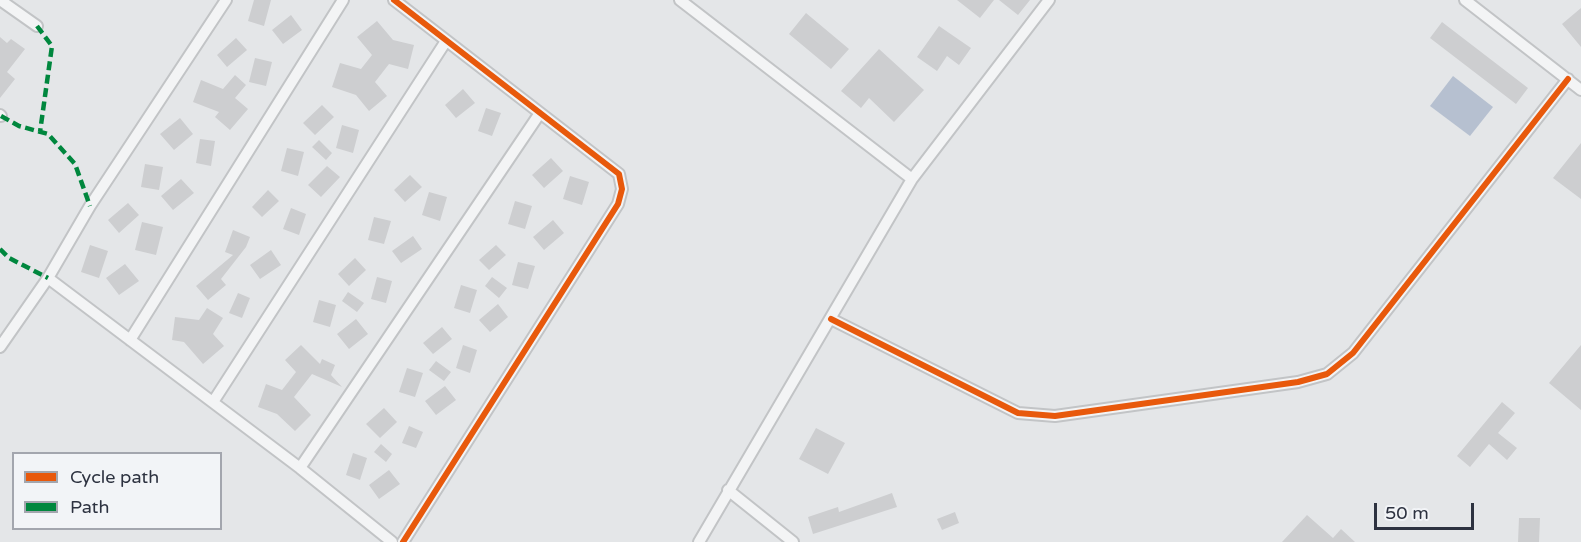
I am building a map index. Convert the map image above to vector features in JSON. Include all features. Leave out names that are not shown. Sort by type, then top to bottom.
[{"type":"street","points":[[0,0],[37,26]]},
{"type":"street","points":[[0,347],[48,278],[90,206],[226,0]]},
{"type":"street","points":[[130,340],[343,0]]},
{"type":"street","points":[[394,0],[619,174],[622,189],[618,204],[403,542]]},
{"type":"street","points":[[680,0],[912,180]]},
{"type":"street","points":[[699,542],[912,180],[1049,0]]},
{"type":"street","points":[[1465,0],[1581,90]]},
{"type":"street","points":[[213,402],[446,40]]},
{"type":"street","points":[[831,319],[1018,413],[1055,416],[1298,382],[1327,374],[1353,353],[1568,80]]},
{"type":"street","points":[[300,468],[540,113]]},
{"type":"street","points":[[48,278],[300,468],[392,542]]},
{"type":"street","points":[[728,490],[793,542]]},
{"type":"water","points":[[1453,76],[1493,107],[1470,136],[1430,106]]},
{"type":"building","points":[[254,0],[271,0],[264,26],[248,21]]},
{"type":"building","points":[[957,0],[994,0],[980,18]]},
{"type":"building","points":[[999,0],[1030,0],[1018,15]]},
{"type":"building","points":[[1581,8],[1581,47],[1562,24]]},
{"type":"building","points":[[806,13],[849,49],[831,69],[789,34]]},
{"type":"building","points":[[291,15],[302,30],[283,44],[272,30]]},
{"type":"building","points":[[377,21],[393,40],[414,45],[408,69],[389,64],[375,82],[387,96],[369,111],[356,95],[332,87],[340,63],[361,69],[372,55],[357,37]]},
{"type":"building","points":[[1442,22],[1528,88],[1516,104],[1430,38]]},
{"type":"building","points":[[939,26],[971,48],[959,65],[947,56],[937,71],[917,57]]},
{"type":"building","points":[[0,37],[7,43],[11,39],[25,49],[7,72],[15,79],[0,98]]},
{"type":"building","points":[[236,38],[247,50],[227,67],[217,55]]},
{"type":"building","points":[[879,49],[924,90],[894,122],[869,98],[861,108],[841,91]]},
{"type":"building","points":[[255,58],[272,62],[266,86],[249,82]]},
{"type":"building","points":[[235,75],[246,85],[235,98],[248,109],[230,130],[215,117],[219,112],[193,102],[201,80],[223,89]]},
{"type":"building","points":[[463,89],[475,103],[456,118],[445,105]]},
{"type":"building","points":[[322,105],[334,117],[315,135],[303,123]]},
{"type":"building","points":[[486,108],[501,113],[492,136],[478,131]]},
{"type":"building","points":[[180,118],[193,134],[174,150],[160,134]]},
{"type":"building","points":[[342,125],[359,130],[353,153],[336,148]]},
{"type":"building","points":[[200,139],[215,141],[211,166],[196,163]]},
{"type":"building","points":[[319,140],[332,153],[326,160],[312,147]]},
{"type":"building","points":[[1581,143],[1581,199],[1553,178]]},
{"type":"building","points":[[287,148],[304,152],[298,176],[281,171]]},
{"type":"building","points":[[551,158],[563,171],[544,188],[532,175]]},
{"type":"building","points":[[145,164],[163,167],[159,190],[141,187]]},
{"type":"building","points":[[327,166],[340,177],[321,197],[308,185]]},
{"type":"building","points":[[410,175],[422,187],[405,202],[394,190]]},
{"type":"building","points":[[570,176],[589,182],[582,205],[563,199]]},
{"type":"building","points":[[181,179],[194,193],[173,210],[161,196]]},
{"type":"building","points":[[268,190],[279,201],[262,217],[252,207]]},
{"type":"building","points":[[429,192],[447,197],[440,221],[422,215]]},
{"type":"building","points":[[515,201],[532,206],[525,229],[508,224]]},
{"type":"building","points":[[128,203],[139,215],[119,233],[108,220]]},
{"type":"building","points":[[291,208],[306,214],[299,235],[283,229]]},
{"type":"building","points":[[374,217],[391,221],[384,244],[368,240]]},
{"type":"building","points":[[553,220],[564,233],[544,250],[533,237]]},
{"type":"building","points":[[142,222],[163,227],[156,255],[135,250]]},
{"type":"building","points":[[233,230],[250,237],[246,247],[221,279],[226,285],[208,300],[196,286],[233,255],[225,252]]},
{"type":"building","points":[[413,236],[422,249],[401,263],[392,251]]},
{"type":"building","points":[[90,245],[108,251],[99,278],[81,272]]},
{"type":"building","points":[[496,245],[506,255],[489,270],[479,260]]},
{"type":"building","points":[[271,250],[281,265],[260,279],[250,265]]},
{"type":"building","points":[[355,258],[366,270],[349,286],[338,274]]},
{"type":"building","points":[[518,262],[535,266],[528,289],[512,285]]},
{"type":"building","points":[[125,264],[139,281],[119,295],[106,278]]},
{"type":"building","points":[[377,277],[392,281],[386,303],[371,299]]},
{"type":"building","points":[[492,277],[507,288],[499,298],[485,286]]},
{"type":"building","points":[[461,285],[477,290],[470,313],[454,308]]},
{"type":"building","points":[[348,292],[364,303],[357,312],[342,301]]},
{"type":"building","points":[[238,293],[250,298],[242,318],[229,313]]},
{"type":"building","points":[[319,300],[336,305],[330,327],[313,322]]},
{"type":"building","points":[[498,304],[508,317],[490,332],[479,320]]},
{"type":"building","points":[[207,308],[223,318],[213,334],[224,346],[203,364],[184,342],[172,340],[175,317],[199,320]]},
{"type":"building","points":[[356,319],[368,334],[349,349],[337,334]]},
{"type":"building","points":[[442,327],[452,339],[433,354],[423,343]]},
{"type":"building","points":[[301,345],[320,364],[322,359],[335,365],[331,375],[342,387],[312,374],[294,397],[311,415],[295,431],[277,414],[258,407],[266,384],[282,390],[296,372],[285,360]]},
{"type":"building","points":[[463,345],[477,350],[470,373],[456,368]]},
{"type":"building","points":[[1581,345],[1581,410],[1549,383]]},
{"type":"building","points":[[436,361],[451,372],[444,381],[429,370]]},
{"type":"building","points":[[407,368],[423,373],[415,397],[399,392]]},
{"type":"building","points":[[445,386],[456,400],[436,415],[425,401]]},
{"type":"building","points":[[1502,402],[1515,413],[1498,433],[1517,448],[1507,460],[1489,444],[1470,467],[1457,456]]},
{"type":"building","points":[[384,408],[397,422],[380,438],[366,424]]},
{"type":"building","points":[[409,426],[423,432],[416,448],[402,443]]},
{"type":"building","points":[[816,428],[845,443],[828,474],[799,459]]},
{"type":"building","points":[[381,444],[392,454],[386,462],[374,452]]},
{"type":"building","points":[[353,453],[367,458],[360,480],[346,475]]},
{"type":"building","points":[[389,470],[400,484],[379,499],[369,485]]},
{"type":"building","points":[[892,493],[897,507],[813,534],[808,517],[838,507],[839,512]]},
{"type":"building","points":[[955,512],[959,523],[942,530],[937,519]]},
{"type":"building","points":[[1307,515],[1333,538],[1341,529],[1355,542],[1282,542]]},
{"type":"building","points":[[1519,518],[1540,518],[1539,542],[1518,542]]},
{"type":"marked path","points":[[37,26],[52,46],[40,132]]},
{"type":"marked path","points":[[1,116],[19,126],[48,134],[75,164],[90,206]]},
{"type":"marked path","points":[[0,249],[9,258],[48,278]]},
{"type":"cycle path","points":[[394,0],[619,174],[622,189],[618,204],[403,542]]},
{"type":"cycle path","points":[[831,319],[1018,413],[1055,416],[1298,382],[1327,374],[1353,353],[1568,79]]}]
